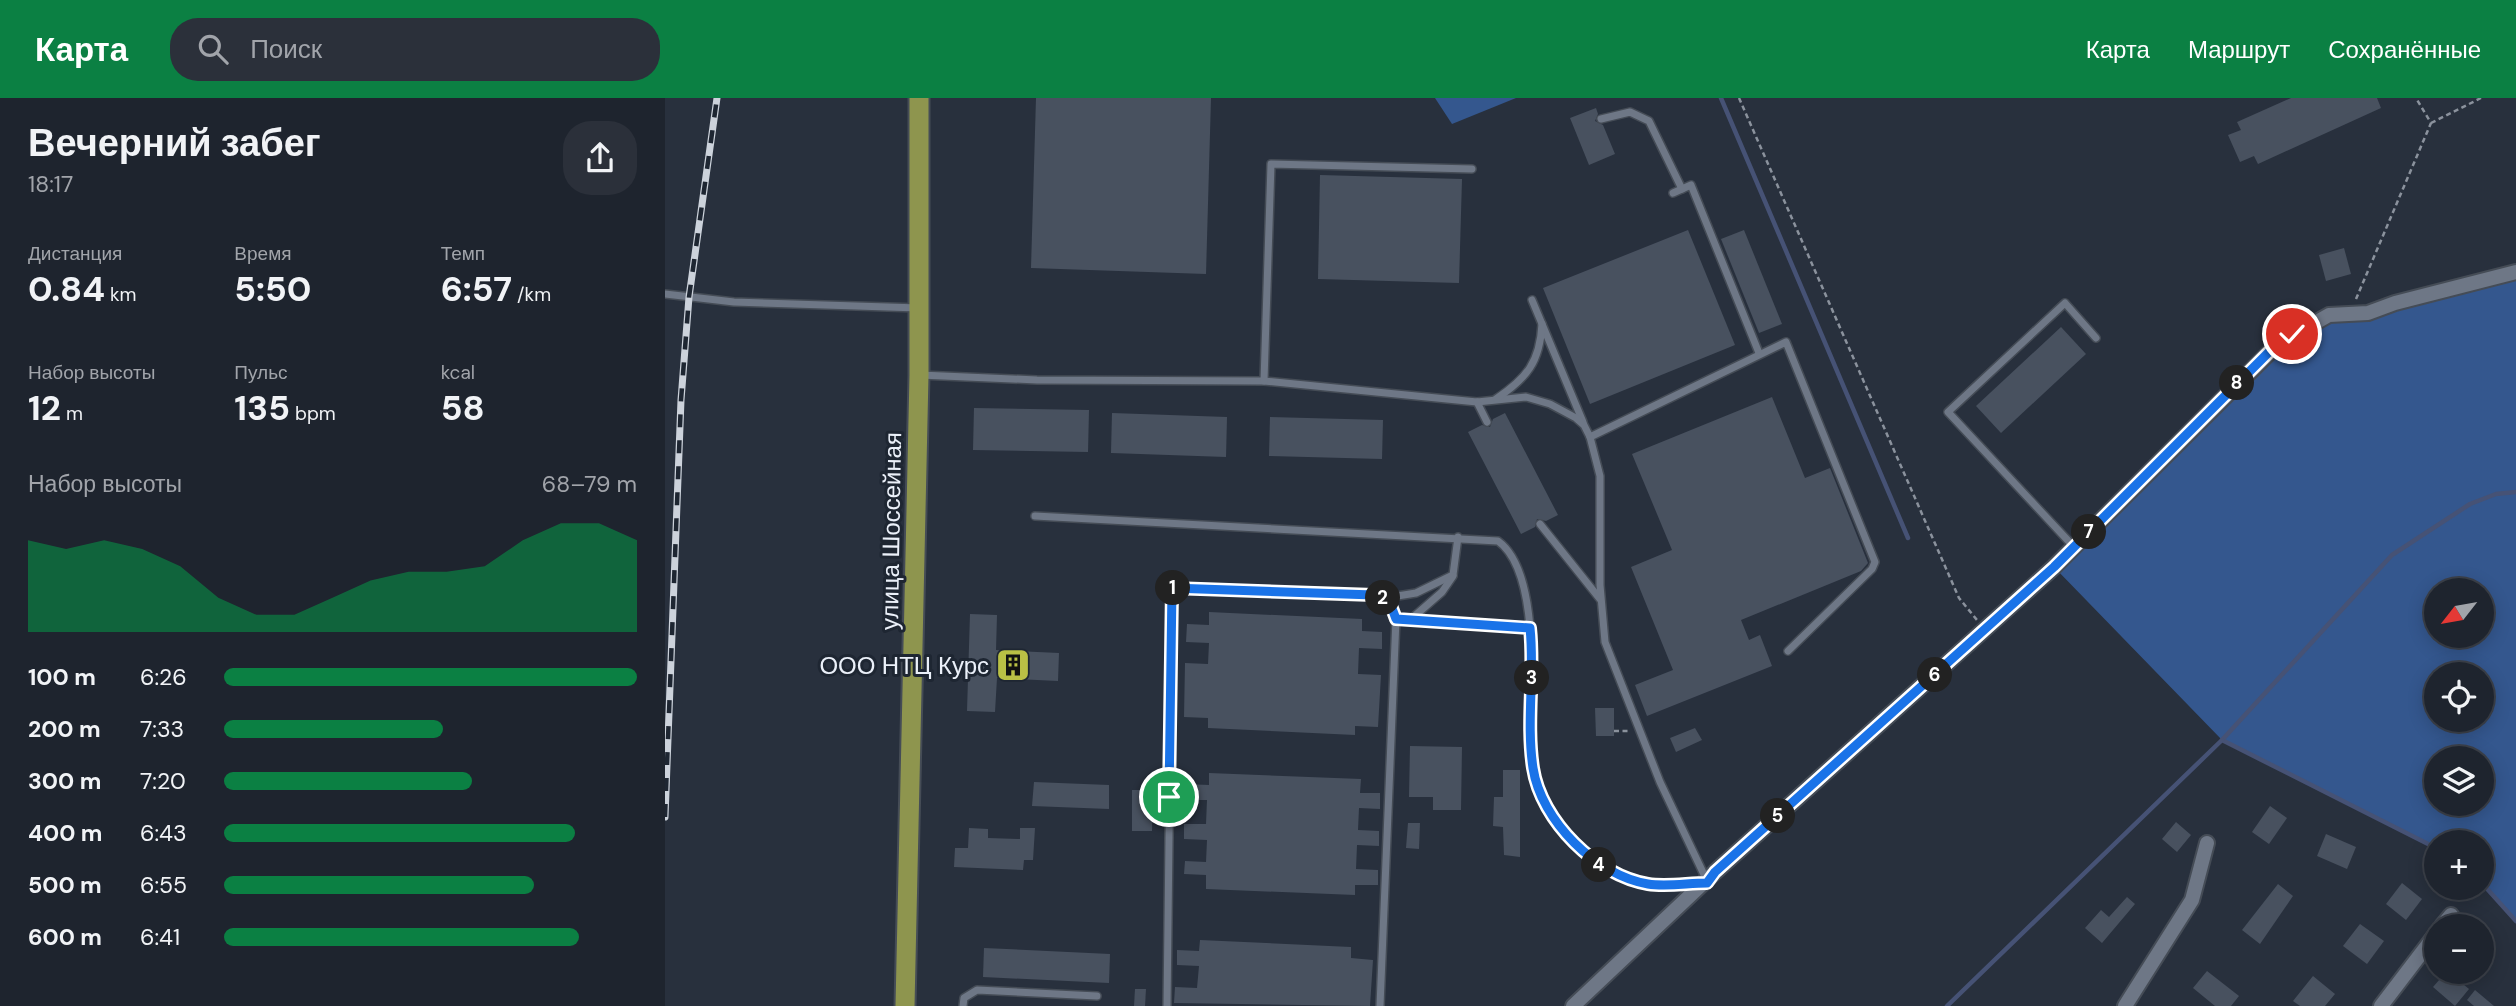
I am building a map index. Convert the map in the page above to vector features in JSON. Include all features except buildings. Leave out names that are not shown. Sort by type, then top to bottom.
[{"type":"main road","name":"улица Шоссейная","points":[[905,1006],[919,375],[919,98]]},
{"type":"street","points":[[1573,1006],[1707,883],[1715,872],[1931,680],[2074,547],[2269,352],[2292,334],[2329,315],[2349,315],[2516,272]]},
{"type":"street","points":[[2125,1006],[2192,900],[2207,842]]},
{"type":"street","points":[[2381,1006],[2424,950]]},
{"type":"lane","points":[[1601,119],[1630,112],[1649,121],[1682,189]]},
{"type":"lane","points":[[1264,381],[1271,164],[1472,169]]},
{"type":"lane","points":[[1673,193],[1691,185],[1759,353]]},
{"type":"lane","points":[[665,294],[734,302],[919,308]]},
{"type":"lane","points":[[1035,516],[1491,539],[1508,550],[1517,568],[1530,628],[1533,771],[1554,815],[1585,854],[1613,873],[1657,885],[1707,883],[1640,731],[1605,642],[1600,600],[1600,476],[1590,438],[1532,300]]},
{"type":"lane","points":[[2074,547],[1948,412],[2065,303],[2096,338]]},
{"type":"lane","points":[[1496,399],[1517,383],[1535,361],[1541,343],[1542,321]]},
{"type":"lane","points":[[1590,438],[1786,342],[1875,562],[1872,569],[1788,651]]},
{"type":"lane","points":[[919,375],[1037,380],[1264,381],[1477,402],[1496,399],[1538,400],[1584,425]]},
{"type":"lane","points":[[1477,402],[1487,422]]},
{"type":"lane","points":[[1541,524],[1600,600]]},
{"type":"lane","points":[[1410,620],[1442,592],[1454,574],[1458,537]]},
{"type":"lane","points":[[1167,1006],[1172,588],[1374,595],[1384,598],[1416,593],[1454,574]]},
{"type":"lane","points":[[1380,1006],[1396,619],[1392,606],[1384,598]]},
{"type":"lane","points":[[1396,619],[1530,628]]},
{"type":"lane","points":[[963,1006],[964,998],[977,990],[1097,996]]},
{"type":"path","points":[[1739,98],[1959,598],[1984,628]]},
{"type":"path","points":[[2416,98],[2431,123]]},
{"type":"path","points":[[2349,315],[2431,123],[2481,98]]},
{"type":"path","points":[[1614,731],[1640,731]]},
{"type":"shaded area","points":[[1435,98],[1516,98],[1452,124]]},
{"type":"shaded area","points":[[2516,272],[2516,921],[2494,896],[2494,830],[2424,830],[2424,842],[2222,740],[2054,567],[2302,328]]},
{"type":"waterway","points":[[1721,98],[1908,538]]},
{"type":"waterway","points":[[2424,842],[2222,740],[2392,555],[2470,504],[2496,494],[2516,492]]},
{"type":"waterway","points":[[1947,1006],[2222,740]]},
{"type":"waterway","points":[[2494,896],[2516,921]]},
{"type":"railway","points":[[665,817],[681,400],[689,297],[717,98]]},
{"type":"place","name":"ООО НТЦ Курс","points":[[1013,665]]},
{"type":"route","points":[[1169,797],[1172,588],[1374,595],[1390,603],[1396,619],[1530,628],[1533,771],[1554,815],[1585,854],[1613,873],[1632,881],[1657,885],[1707,883],[1715,872],[2054,567],[2269,352],[2292,334]]}]
